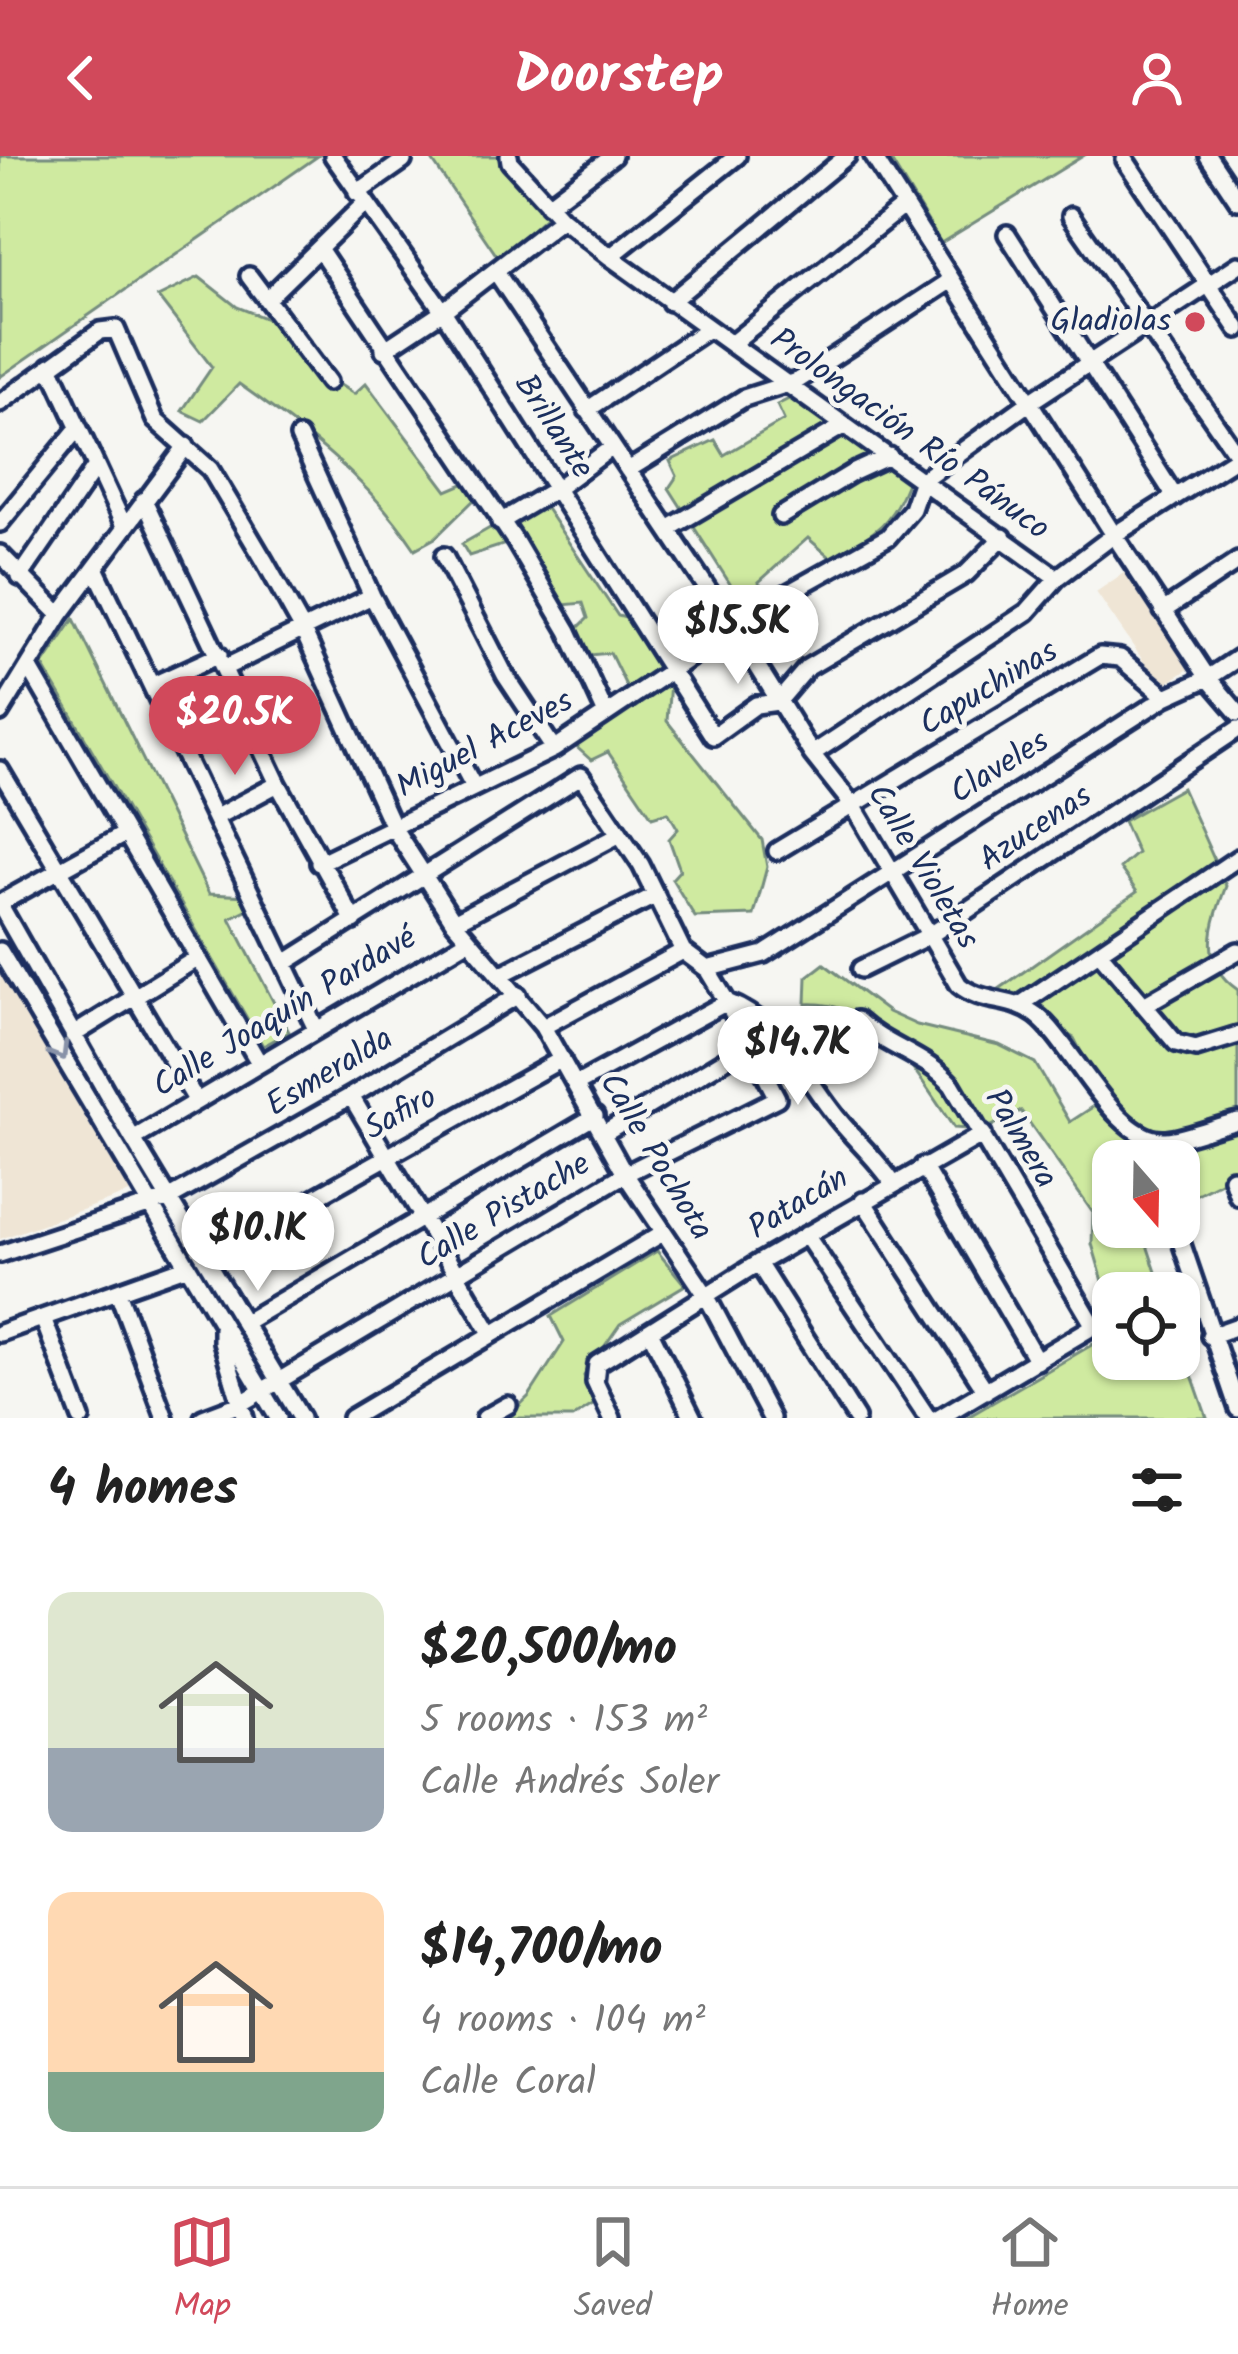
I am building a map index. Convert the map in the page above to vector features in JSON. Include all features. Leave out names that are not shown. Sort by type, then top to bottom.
[{"type":"street","name":"Brillante","points":[[333,156],[443,311],[713,736],[756,705],[778,702]]},
{"type":"street","name":"Prolongación Río Pánuco","points":[[509,156],[548,205],[610,257],[1058,578],[1114,536],[1238,457]]},
{"type":"street","points":[[548,205],[613,156]]},
{"type":"street","points":[[610,257],[737,156]]},
{"type":"street","points":[[670,302],[847,156]]},
{"type":"street","points":[[873,156],[1163,611],[1238,713]]},
{"type":"street","points":[[1208,156],[1238,201]]},
{"type":"street","points":[[1125,160],[1238,329]]},
{"type":"street","points":[[268,298],[403,161]]},
{"type":"street","points":[[731,344],[903,206]]},
{"type":"street","points":[[1071,216],[1238,457]]},
{"type":"street","points":[[384,350],[562,219]]},
{"type":"street","points":[[1006,235],[1175,496]]},
{"type":"street","points":[[320,250],[568,631],[606,714]]},
{"type":"street","points":[[922,479],[1238,265]]},
{"type":"street","name":"Calle Violetas","points":[[496,272],[736,630],[812,754],[854,806],[959,986],[970,994],[1020,1005],[1039,1017],[1130,1126],[1148,1138],[1167,1140],[1238,1121]]},
{"type":"street","points":[[249,276],[328,382]]},
{"type":"street","points":[[628,470],[745,398],[787,386],[950,281]]},
{"type":"street","name":"Calle Pochota","points":[[50,366],[100,331],[116,328],[155,420],[210,469],[302,628],[393,827],[454,922],[543,1027],[625,1174],[706,1295],[771,1418]]},
{"type":"street","points":[[587,410],[708,329]]},
{"type":"street","points":[[0,404],[50,366],[124,528]]},
{"type":"street","points":[[668,529],[844,426]]},
{"type":"street","points":[[0,523],[78,428]]},
{"type":"street","points":[[299,437],[372,596],[474,787]]},
{"type":"street","points":[[0,713],[60,615],[186,446]]},
{"type":"street","points":[[500,522],[556,489],[611,448]]},
{"type":"street","points":[[782,516],[852,472],[889,456]]},
{"type":"street","points":[[20,578],[96,466]]},
{"type":"street","name":"Miguel Aceves","points":[[319,863],[554,749],[779,598],[888,537],[912,508],[922,479]]},
{"type":"street","points":[[144,500],[278,784],[354,922]]},
{"type":"street","points":[[778,702],[807,668],[966,574],[1003,537]]},
{"type":"street","points":[[0,554],[60,615]]},
{"type":"street","points":[[444,556],[505,675],[554,749]]},
{"type":"street","points":[[1163,611],[1238,561]]},
{"type":"street","points":[[95,568],[315,1028]]},
{"type":"street","points":[[812,754],[1027,612],[1058,578]]},
{"type":"street","points":[[153,685],[222,661],[372,596]]},
{"type":"street","name":"Capuchinas","points":[[777,851],[1100,656],[1120,658],[1166,698]]},
{"type":"street","name":"Claveles","points":[[707,969],[764,954],[1166,698],[1238,658]]},
{"type":"street","points":[[29,667],[259,1061]]},
{"type":"street","name":"Azucenas","points":[[861,969],[932,934],[1238,729]]},
{"type":"street","points":[[0,770],[196,1100]]},
{"type":"street","points":[[286,963],[580,776],[656,895],[683,951],[707,969],[751,1044],[604,1132]]},
{"type":"street","points":[[216,817],[278,784]]},
{"type":"street","points":[[454,922],[620,834]]},
{"type":"street","points":[[123,835],[0,904],[301,1418]]},
{"type":"street","points":[[1020,1005],[1238,858]]},
{"type":"street","points":[[502,974],[656,895]]},
{"type":"street","name":"Calle Joaquín Pardavé","points":[[133,1138],[469,940]]},
{"type":"street","points":[[0,951],[278,1418]]},
{"type":"street","points":[[543,1027],[683,951]]},
{"type":"street","points":[[1144,1005],[1238,951]]},
{"type":"street","points":[[1099,952],[1184,1047],[1238,1035]]},
{"type":"street","points":[[73,1035],[196,959]]},
{"type":"street","name":"Esmeralda","points":[[0,1254],[170,1198],[518,995]]},
{"type":"street","points":[[577,1084],[727,1002]]},
{"type":"street","points":[[727,1002],[773,1028],[834,1115],[869,1148],[893,1183]]},
{"type":"street","name":"Palmera","points":[[857,1020],[880,1042],[934,1066],[952,1085],[1094,1327],[1037,1361]]},
{"type":"street","name":"Calle Pistache","points":[[203,1418],[243,1411],[262,1391],[625,1174],[777,1098],[751,1044]]},
{"type":"street","name":"Safiro","points":[[208,1258],[562,1059]]},
{"type":"street","points":[[351,1096],[490,1333]]},
{"type":"street","points":[[245,1322],[595,1116]]},
{"type":"street","name":"Patacán","points":[[612,1418],[594,1372],[597,1364],[806,1234],[983,1135]]},
{"type":"street","points":[[923,1166],[1037,1361],[939,1418]]},
{"type":"street","points":[[1232,1178],[1238,1196]]},
{"type":"street","points":[[863,1201],[986,1390]]},
{"type":"street","points":[[351,1418],[662,1234]]},
{"type":"street","points":[[806,1234],[928,1418]]},
{"type":"street","points":[[1182,1248],[1238,1409]]},
{"type":"street","points":[[758,1263],[856,1418]]},
{"type":"street","points":[[0,1333],[188,1266]]},
{"type":"street","points":[[118,1292],[165,1418]]},
{"type":"street","points":[[43,1318],[81,1418]]},
{"type":"street","points":[[222,1323],[222,1342],[243,1411]]},
{"type":"street","points":[[1210,1336],[1238,1326]]},
{"type":"street","points":[[650,1331],[693,1418]]},
{"type":"street","points":[[485,1418],[508,1405]]},
{"type":"shaded area","points":[[1125,572],[1190,668],[1161,687],[1096,592]]},
{"type":"shaded area","points":[[0,965],[135,1191],[0,1239]]},
{"type":"green space","points":[[0,156],[318,156],[0,377]]},
{"type":"green space","points":[[429,156],[510,156],[558,205],[499,259]]},
{"type":"green space","points":[[888,156],[1083,156],[941,243]]},
{"type":"green space","points":[[199,277],[237,307],[275,322],[311,366],[354,394],[366,383],[447,491],[470,481],[478,496],[435,538],[415,549],[335,459],[239,384],[203,421],[182,411],[212,367],[158,297]]},
{"type":"green space","points":[[793,397],[908,480],[895,509],[879,528],[831,558],[808,538],[759,582],[765,595],[746,609],[669,488],[677,476],[670,461],[715,440],[724,455],[784,420],[777,405]]},
{"type":"green space","points":[[545,507],[618,616],[633,620],[671,669],[667,721],[762,840],[767,867],[754,915],[695,917],[672,879],[680,870],[669,839],[678,829],[668,812],[652,817],[608,752],[591,760],[572,743],[634,702],[610,653],[590,655],[577,629],[588,618],[583,603],[563,605],[518,540],[469,556],[462,544],[495,525]]},
{"type":"green space","points":[[74,619],[209,894],[248,896],[248,909],[230,918],[289,1032],[263,1046],[43,665]]},
{"type":"green space","points":[[1182,788],[1226,886],[1211,942],[1217,968],[1238,990],[1238,1173],[1200,1192],[1200,1140],[1092,1140],[1092,1212],[1021,1111],[984,1130],[954,1128],[910,1065],[875,1028],[832,1006],[806,1004],[807,977],[824,964],[888,1012],[917,1025],[999,1045],[1035,1063],[1070,1122],[1105,1099],[1074,1038],[995,992],[1137,892],[1120,868],[1137,853],[1123,821]]},
{"type":"green space","points":[[1093,1248],[1148,1248],[1156,1272],[1100,1272]]},
{"type":"green space","points":[[657,1251],[685,1285],[620,1324],[584,1376],[596,1403],[572,1418],[507,1418],[529,1396],[564,1342],[551,1316]]},
{"type":"green space","points":[[1092,1345],[1092,1380],[1194,1380],[1207,1418],[966,1418]]},
{"type":"place","name":"Gladiolas","points":[[1195,322]]}]
